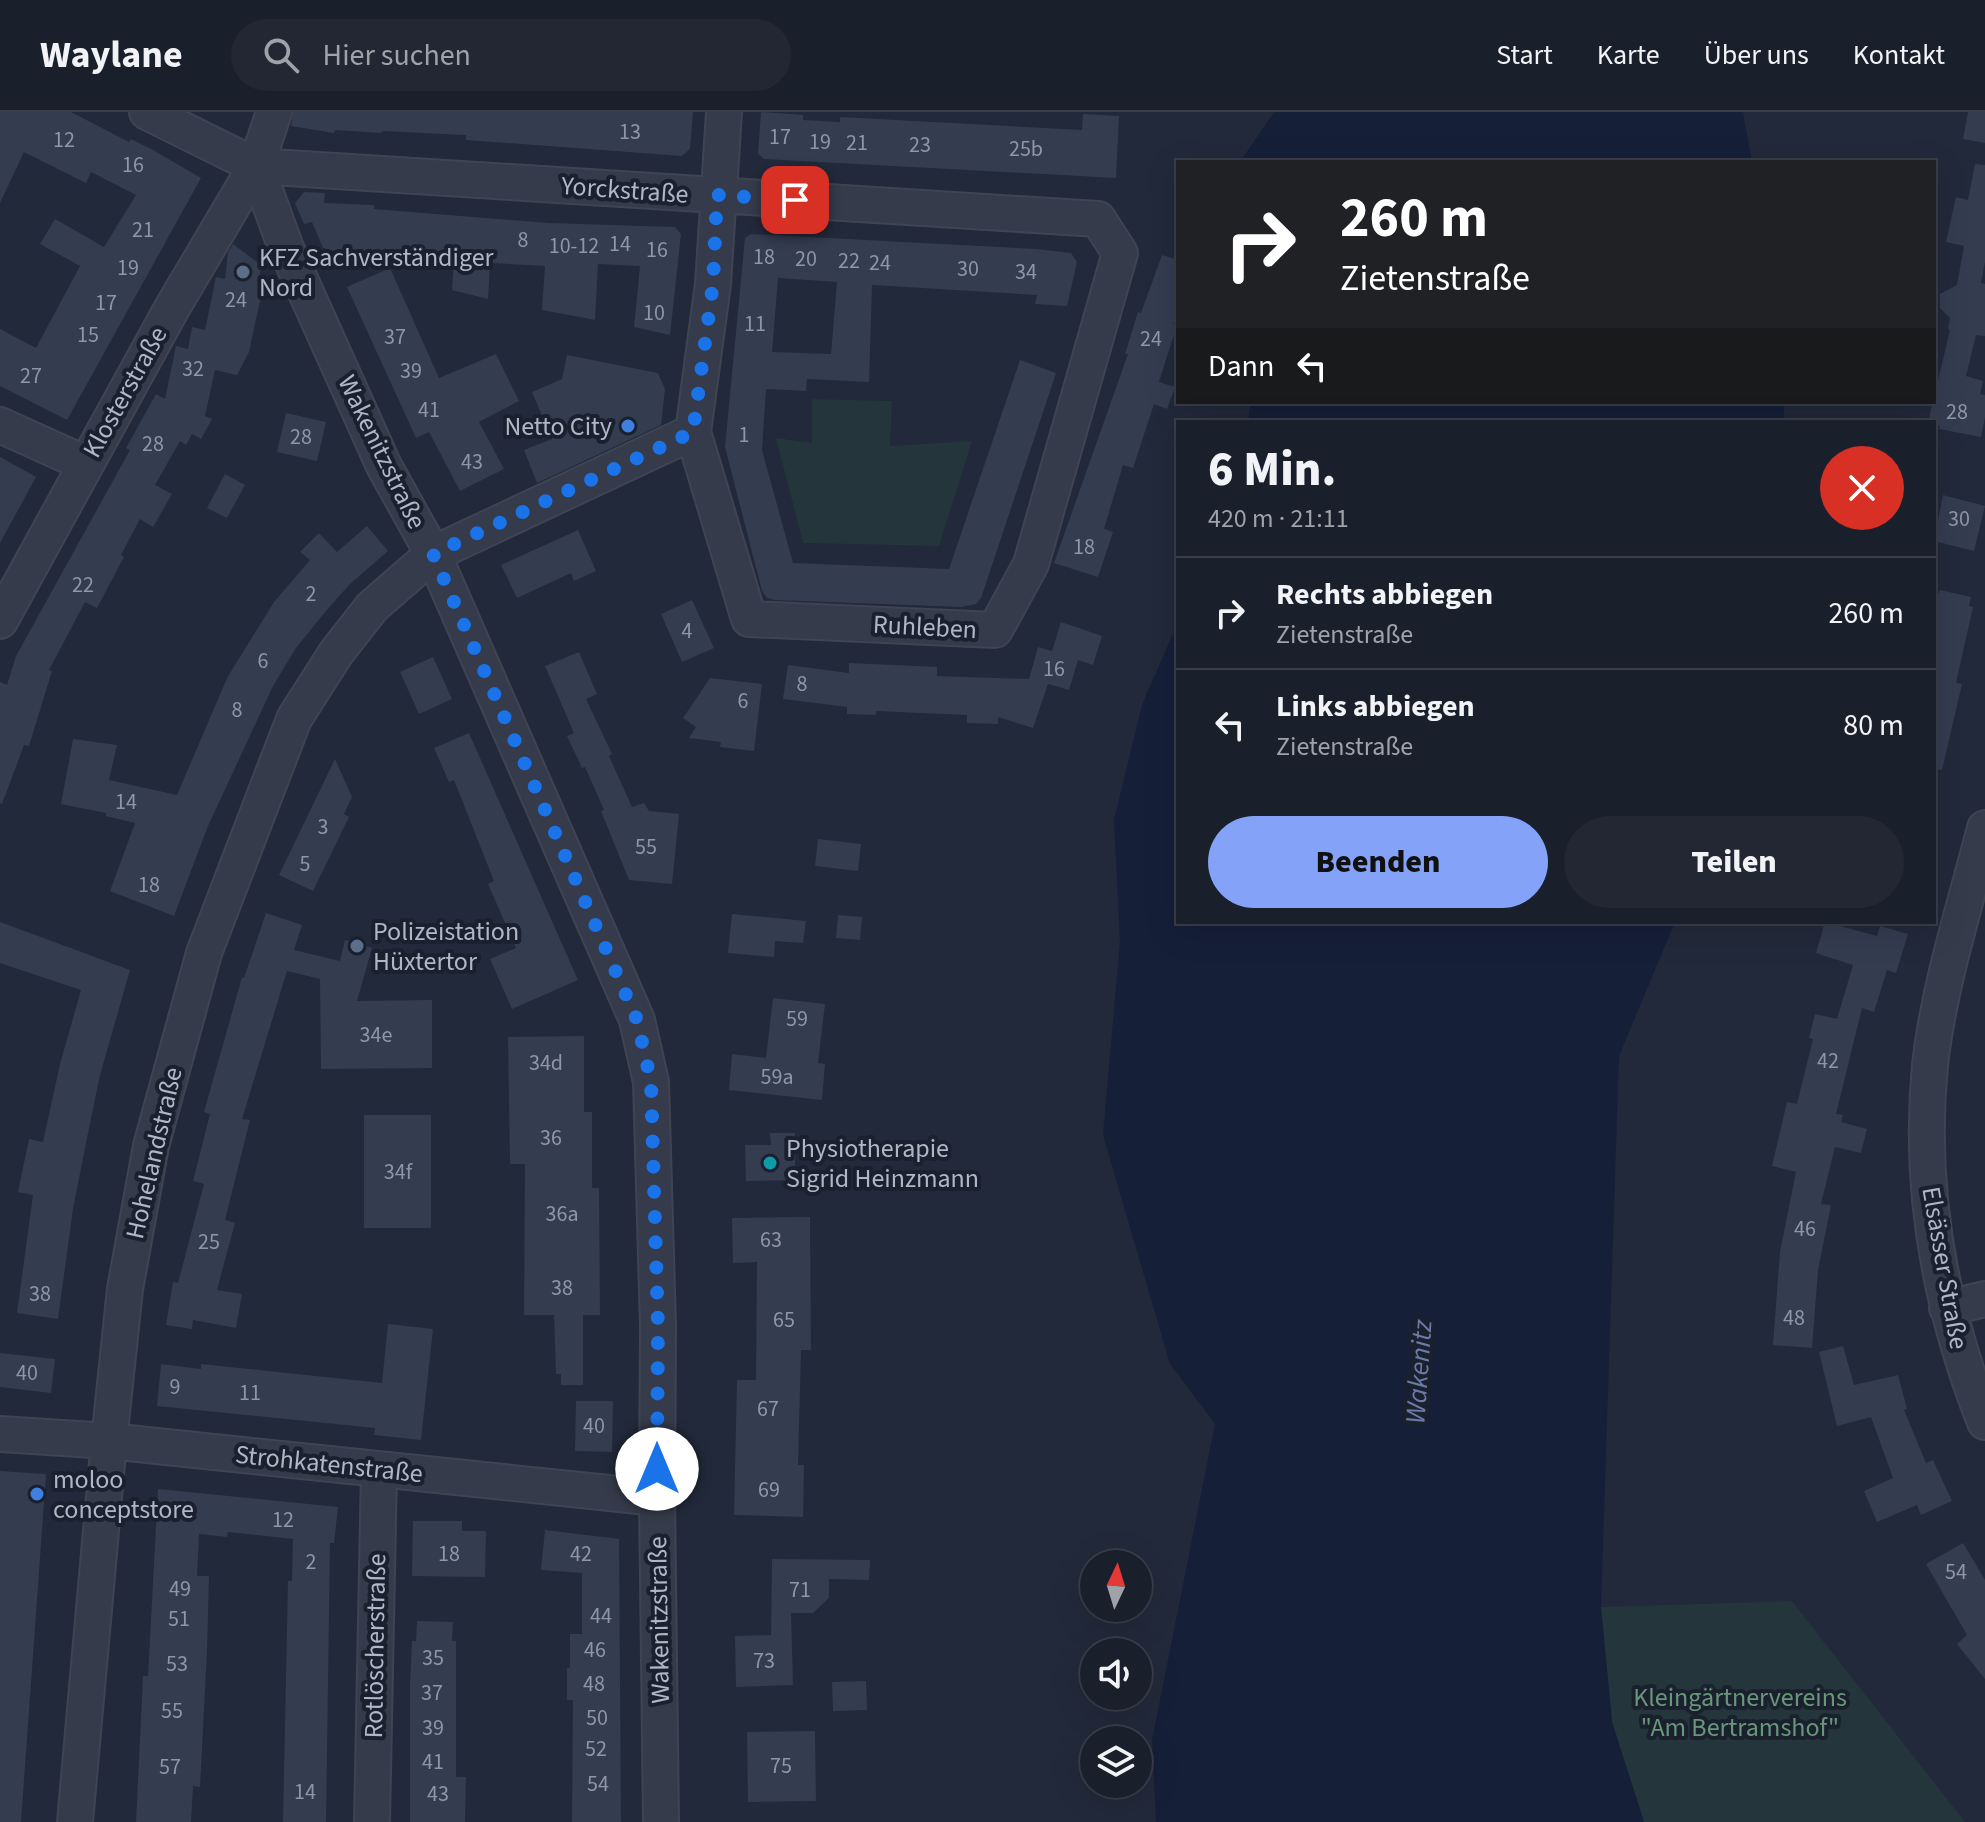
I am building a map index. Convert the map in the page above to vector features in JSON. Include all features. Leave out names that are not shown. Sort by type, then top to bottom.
[{"type":"street","points":[[147,112],[256,166],[274,112]]},
{"type":"street","points":[[693,432],[713,284],[724,112]]},
{"type":"street","name":"Yorckstraße","points":[[256,166],[1098,219],[1120,253]]},
{"type":"street","name":"Klosterstraße","points":[[0,621],[172,308],[256,166]]},
{"type":"street","name":"Wakenitzstraße","points":[[256,166],[286,248],[377,451],[433,554],[637,1020],[651,1082],[658,1326],[661,1822]]},
{"type":"street","name":"Ruhleben","points":[[693,432],[749,619],[995,630],[1031,564],[1120,253]]},
{"type":"street","points":[[0,425],[86,464]]},
{"type":"street","name":"Hohelandstraße","points":[[75,1822],[125,1289],[151,1146],[204,953],[294,719],[336,653],[372,607],[433,554],[693,432]]},
{"type":"street","name":"Elsässer Straße","points":[[1985,828],[1941,999],[1930,1064],[1927,1123],[1928,1200],[1947,1308],[1964,1368],[1985,1422]]},
{"type":"street","points":[[1947,1308],[1985,1299]]},
{"type":"street","name":"Strohkatenstraße","points":[[0,1434],[109,1441],[657,1498]]},
{"type":"street","name":"Rotlöscherstraße","points":[[372,1822],[379,1469]]},
{"type":"green space","points":[[812,399],[892,401],[890,446],[972,441],[939,546],[803,543],[776,438],[812,443]]},
{"type":"green space","name":"Kleingärtnervereins \"Am Bertramshof\"","points":[[1792,1601],[1965,1822],[1644,1822],[1612,1722],[1601,1607]]},
{"type":"water","points":[[1274,112],[1743,112],[1752,160],[1241,160]]},
{"type":"water","points":[[1251,404],[1784,404],[1784,420],[1248,420]]},
{"type":"water","name":"Wakenitz","points":[[1176,627],[1176,924],[1674,924],[1619,1056],[1601,1607],[1612,1722],[1644,1822],[1156,1822],[1152,1740],[1215,1424],[1170,1364],[1103,1135],[1120,941],[1114,820],[1142,705]]},
{"type":"building","points":[[0,112],[71,112],[129,142],[131,139],[155,151],[201,178],[67,420],[0,386],[0,329],[36,348],[80,266],[40,244],[55,219],[104,247],[136,195],[91,172],[86,183],[24,152],[0,203]]},
{"type":"building","points":[[293,112],[693,112],[690,149],[682,156],[466,140],[466,135],[335,130],[334,133],[291,126]]},
{"type":"building","points":[[761,112],[803,115],[803,120],[840,122],[840,117],[1082,130],[1083,114],[1119,116],[1116,178],[764,159],[758,154]]},
{"type":"building","points":[[1968,112],[1985,112],[1985,143],[1963,139]]},
{"type":"building","points":[[1975,164],[1985,165],[1985,262],[1981,283],[1985,284],[1985,336],[1976,335],[1966,376],[1983,381],[1980,394],[1985,395],[1985,417],[1981,437],[1939,429],[1936,420],[1928,420],[1932,404],[1936,404],[1936,389],[1950,330],[1950,318],[1940,308],[1940,294],[1957,285],[1964,246],[1946,242],[1956,197],[1968,200]]},
{"type":"building","points":[[304,192],[325,193],[324,203],[374,205],[374,209],[549,223],[675,227],[681,234],[670,335],[634,327],[640,266],[598,264],[595,320],[542,310],[545,266],[490,263],[488,299],[452,290],[454,258],[383,254],[389,266],[323,248],[312,222],[304,224],[295,203]]},
{"type":"building","points":[[751,234],[1036,249],[1071,253],[1077,262],[1067,306],[1035,304],[1037,295],[872,285],[869,382],[807,379],[806,391],[766,389],[762,450],[793,563],[949,569],[1020,360],[1056,373],[981,598],[976,604],[961,607],[774,600],[767,598],[762,591],[725,447],[745,238]],"holes":[[[778,278],[837,282],[831,354],[772,352]]]},
{"type":"building","points":[[233,244],[261,265],[258,286],[263,287],[249,352],[237,375],[215,370],[205,416],[212,419],[201,439],[192,434],[186,445],[180,441],[155,485],[172,494],[153,527],[140,519],[97,608],[85,602],[49,670],[52,671],[29,746],[24,745],[2,804],[0,682],[7,685],[16,656],[130,450],[126,448],[156,394],[165,399],[176,346],[188,349],[192,327],[205,330],[216,277],[225,279],[228,252]]},
{"type":"building","points":[[1162,255],[1176,259],[1176,316],[1173,324],[1176,328],[1159,382],[1175,387],[1167,409],[1154,404],[1133,468],[1123,465],[1104,529],[1113,532],[1098,577],[1054,563],[1128,354],[1125,354],[1138,312],[1141,313]]},
{"type":"building","points":[[390,268],[439,378],[496,354],[519,401],[479,422],[504,469],[460,491],[429,432],[416,438],[347,287]]},
{"type":"building","points":[[567,355],[658,373],[665,389],[661,425],[537,483],[524,450],[552,439],[532,392],[562,379]]},
{"type":"building","points":[[286,413],[326,422],[317,461],[277,452]]},
{"type":"building","points":[[0,457],[36,477],[0,543]]},
{"type":"building","points":[[225,474],[245,485],[227,518],[207,508]]},
{"type":"building","points":[[1943,495],[1985,506],[1974,551],[1936,542]]},
{"type":"building","points":[[367,526],[388,551],[350,584],[326,611],[296,648],[273,686],[208,826],[174,916],[110,891],[135,823],[106,816],[106,813],[61,804],[73,739],[117,745],[109,780],[177,795],[227,678],[274,602],[310,560],[300,552],[319,533],[337,552]]},
{"type":"building","points":[[578,530],[596,571],[574,581],[571,573],[517,598],[501,565]]},
{"type":"building","points":[[1940,590],[1971,597],[1969,606],[1973,607],[1956,683],[1962,684],[1942,770],[1936,769],[1936,592]]},
{"type":"building","points":[[692,600],[714,648],[682,662],[661,614]]},
{"type":"building","points":[[1061,622],[1102,636],[1093,665],[1078,660],[1069,690],[1048,684],[1033,728],[998,717],[998,724],[967,723],[967,715],[876,711],[876,715],[847,714],[847,707],[783,699],[788,665],[849,673],[849,663],[937,667],[937,676],[1029,679],[1038,647],[1052,651]]},
{"type":"building","points":[[579,652],[597,694],[586,699],[632,807],[644,803],[649,811],[679,814],[672,884],[629,880],[601,811],[604,810],[567,736],[574,733],[545,666]]},
{"type":"building","points":[[433,657],[452,699],[419,714],[400,672]]},
{"type":"building","points":[[710,678],[762,684],[754,751],[720,747],[721,742],[689,738],[696,727],[683,718]]},
{"type":"building","points":[[469,733],[578,980],[512,1009],[490,959],[516,948],[488,884],[494,881],[454,780],[449,782],[434,748]]},
{"type":"building","points":[[335,759],[352,797],[344,814],[349,817],[313,891],[279,875]]},
{"type":"building","points":[[818,839],[861,844],[858,871],[815,866]]},
{"type":"building","points":[[266,913],[302,925],[294,950],[340,961],[345,940],[372,948],[357,1001],[432,1000],[432,1068],[321,1069],[320,979],[287,971],[242,1119],[250,1120],[225,1220],[235,1223],[217,1290],[242,1294],[236,1328],[193,1320],[192,1329],[166,1325],[173,1282],[178,1283],[204,1184],[193,1181],[210,1114],[204,1112],[242,977]]},
{"type":"building","points":[[732,914],[806,921],[803,943],[775,941],[774,957],[728,953]]},
{"type":"building","points":[[838,915],[862,917],[860,940],[836,938]]},
{"type":"building","points":[[0,922],[130,970],[100,1075],[73,1209],[58,1319],[17,1313],[33,1195],[18,1192],[29,1139],[43,1142],[60,1064],[81,990],[0,963]]},
{"type":"building","points":[[1824,924],[1877,936],[1880,926],[1908,934],[1896,973],[1887,970],[1874,1012],[1862,1008],[1836,1114],[1843,1115],[1841,1122],[1867,1129],[1861,1153],[1835,1147],[1821,1204],[1831,1205],[1818,1270],[1812,1348],[1773,1345],[1780,1252],[1796,1172],[1772,1166],[1787,1102],[1797,1104],[1813,1039],[1809,1038],[1815,1014],[1837,1019],[1853,965],[1816,953]]},
{"type":"building","points":[[773,998],[825,1004],[818,1063],[825,1064],[822,1100],[729,1090],[732,1054],[766,1058]]},
{"type":"building","points":[[584,1036],[584,1112],[592,1112],[592,1188],[599,1188],[600,1315],[583,1315],[583,1385],[561,1385],[561,1374],[556,1374],[554,1315],[524,1315],[525,1164],[510,1164],[508,1037]]},
{"type":"building","points":[[364,1115],[431,1115],[431,1228],[364,1228]]},
{"type":"building","name":"Physiotherapie Sigrid Heinzmann","points":[[770,1133],[795,1133],[795,1180],[746,1181],[745,1145],[771,1145]]},
{"type":"building","points":[[810,1217],[811,1350],[801,1350],[798,1465],[804,1465],[803,1517],[734,1515],[737,1380],[756,1380],[757,1262],[733,1263],[732,1218]]},
{"type":"building","points":[[388,1324],[433,1329],[421,1440],[374,1435],[375,1428],[157,1406],[161,1364],[201,1369],[201,1364],[382,1383]]},
{"type":"building","points":[[1843,1346],[1854,1385],[1898,1375],[1907,1409],[1904,1410],[1926,1463],[1933,1460],[1952,1501],[1921,1515],[1917,1505],[1877,1522],[1864,1491],[1893,1478],[1871,1417],[1837,1426],[1819,1352]]},
{"type":"building","points":[[0,1353],[55,1359],[51,1393],[0,1387]]},
{"type":"building","points":[[576,1401],[613,1401],[612,1452],[575,1451]]},
{"type":"building","points":[[0,1471],[46,1474],[21,1822],[0,1822]]},
{"type":"building","points":[[158,1489],[338,1507],[334,1543],[330,1543],[326,1822],[283,1822],[288,1581],[292,1581],[293,1539],[228,1532],[227,1537],[199,1534],[197,1576],[209,1576],[207,1652],[200,1787],[193,1786],[191,1822],[136,1822],[143,1676],[148,1676]]},
{"type":"building","points":[[413,1521],[462,1521],[462,1531],[486,1531],[485,1577],[412,1576]]},
{"type":"building","points":[[545,1530],[619,1539],[621,1822],[572,1822],[573,1700],[567,1700],[567,1668],[570,1668],[570,1634],[582,1634],[582,1573],[541,1570]]},
{"type":"building","points":[[1963,1543],[1985,1580],[1985,1679],[1957,1644],[1967,1635],[1926,1564]]},
{"type":"building","points":[[772,1559],[870,1560],[869,1580],[829,1579],[829,1598],[813,1613],[791,1613],[793,1685],[736,1687],[735,1636],[771,1635]]},
{"type":"building","points":[[417,1621],[453,1622],[452,1641],[456,1641],[456,1777],[466,1777],[465,1822],[410,1822],[410,1685],[412,1641],[416,1641]]},
{"type":"building","points":[[866,1681],[867,1710],[833,1711],[832,1682]]},
{"type":"building","points":[[815,1731],[816,1801],[748,1802],[747,1732]]},
{"type":"place","name":"KFZ Sachverständiger Nord","points":[[243,272]]},
{"type":"place","name":"Netto City","points":[[628,426]]},
{"type":"place","name":"Polizeistation Hüxtertor","points":[[357,946]]},
{"type":"place","name":"Physiotherapie Sigrid Heinzmann","points":[[770,1163]]},
{"type":"place","name":"moloo conceptstore","points":[[37,1494]]},
{"type":"route","points":[[657,1469],[658,1326],[651,1082],[637,1020],[433,554],[693,432],[713,284],[717,195],[795,200]]}]
